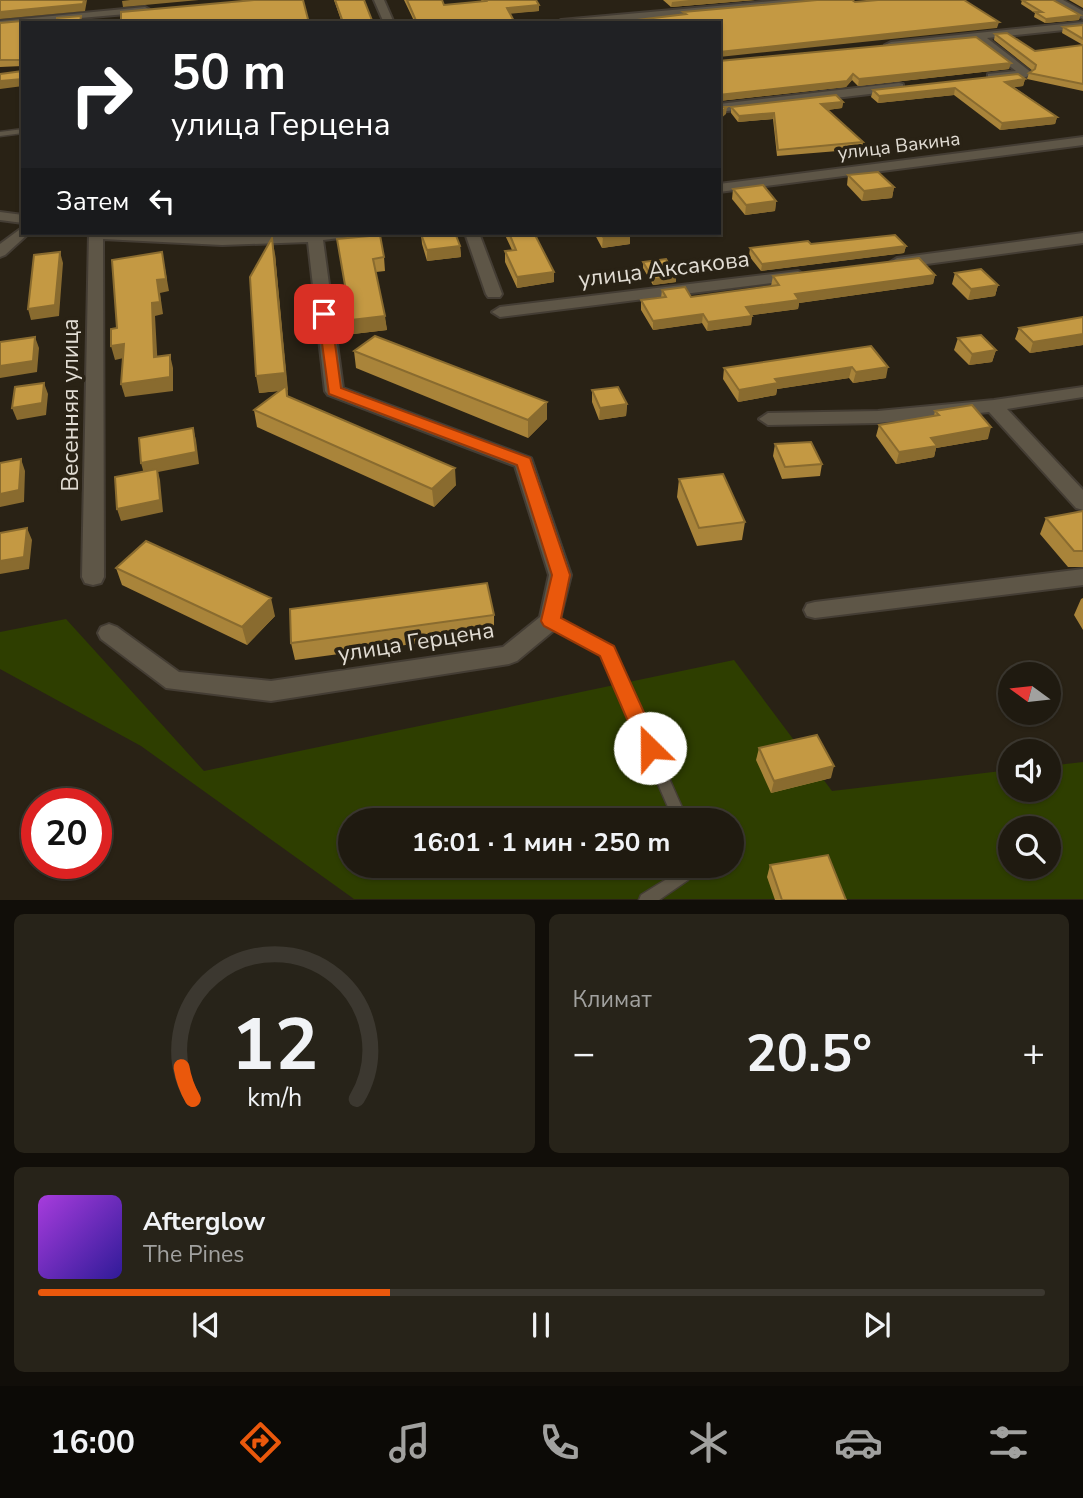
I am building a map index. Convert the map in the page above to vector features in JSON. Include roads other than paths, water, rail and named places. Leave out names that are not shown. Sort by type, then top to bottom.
[{"type":"street","points":[[98,19],[99,0]]},
{"type":"street","points":[[379,0],[388,21]]},
{"type":"street","points":[[584,21],[818,0]]},
{"type":"street","points":[[1055,0],[1083,16]]},
{"type":"street","points":[[59,21],[98,19],[153,10]]},
{"type":"street","points":[[0,24],[21,23]]},
{"type":"street","points":[[882,46],[1083,24]]},
{"type":"street","points":[[972,79],[1026,73],[977,36]]},
{"type":"street","points":[[721,108],[906,87]]},
{"type":"street","name":"улица Вакина","points":[[721,188],[1083,141]]},
{"type":"street","points":[[0,216],[21,219]]},
{"type":"street","points":[[0,252],[21,233]]},
{"type":"street","name":"Весенняя улица","points":[[93,577],[96,235]]},
{"type":"street","points":[[109,235],[202,242],[335,235]]},
{"type":"street","points":[[473,235],[494,295]]},
{"type":"street","points":[[315,238],[334,391],[524,462],[561,575],[551,621]]},
{"type":"street","points":[[878,265],[1083,238]]},
{"type":"street","name":"улица Аксакова","points":[[500,312],[810,274]]},
{"type":"street","points":[[768,419],[878,417],[994,406],[1083,392]]},
{"type":"street","points":[[994,406],[1083,503]]},
{"type":"street","points":[[815,611],[1083,577]]},
{"type":"street","name":"улица Герцена","points":[[109,633],[174,681],[271,691],[509,655],[551,621]]},
{"type":"lane","points":[[0,134],[21,131]]},
{"type":"lane","points":[[551,621],[607,651],[675,808]]},
{"type":"lane","points":[[646,900],[679,878]]}]
